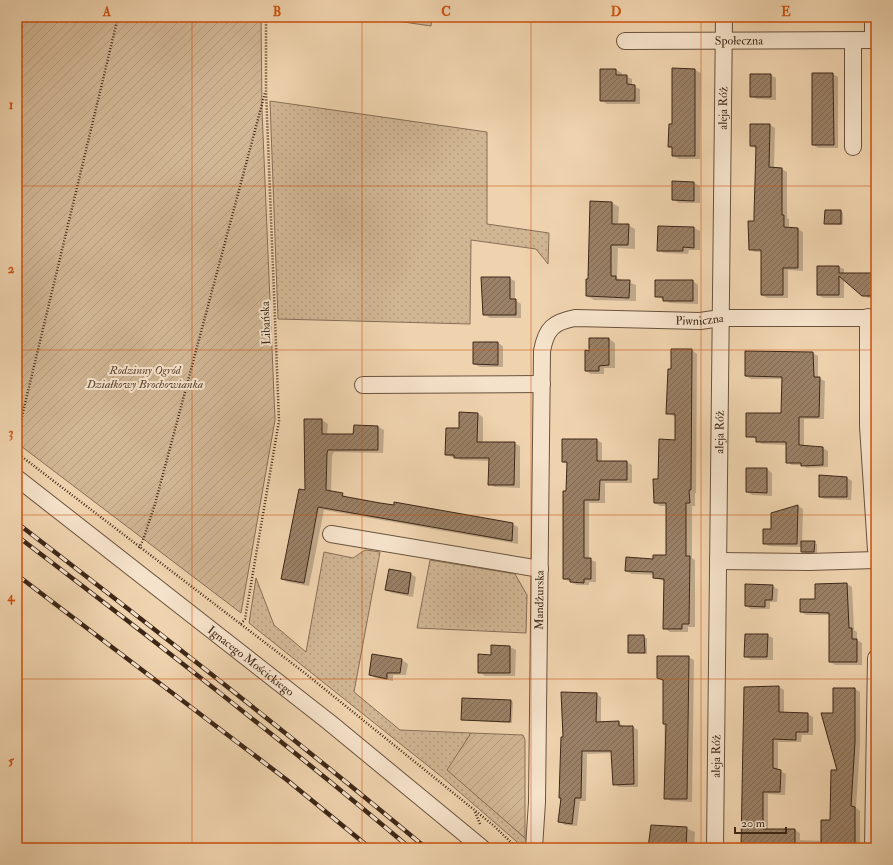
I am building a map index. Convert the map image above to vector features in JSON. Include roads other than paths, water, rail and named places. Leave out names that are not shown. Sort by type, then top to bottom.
[{"type":"street","name":"aleja Róż","points":[[715,848],[724,17]]},
{"type":"street","points":[[873,17],[875,40]]},
{"type":"street","name":"Społeczna","points":[[625,41],[724,42],[875,40]]},
{"type":"street","points":[[853,41],[853,147]]},
{"type":"street","name":"Piwniczna","points":[[542,351],[544,338],[550,329],[560,321],[575,318],[700,321],[721,318],[872,318]]},
{"type":"street","points":[[872,318],[868,426],[876,550]]},
{"type":"street","name":"Mandżurska","points":[[534,848],[537,802],[542,351]]},
{"type":"street","points":[[363,385],[542,384]]},
{"type":"street","name":"Ignacego Mościckiego","points":[[17,478],[329,722],[482,848]]},
{"type":"street","points":[[331,534],[540,569]]},
{"type":"street","points":[[718,561],[809,562],[876,560]]},
{"type":"street","points":[[873,848],[876,658]]},
{"type":"railway","points":[[17,523],[223,683],[426,848]]},
{"type":"railway","points":[[17,536],[215,689],[410,848]]},
{"type":"railway","points":[[17,575],[287,780],[370,848]]},
{"type":"park label","name":"Rodzinny Ogród Działkowy Brochowianka","points":[[145,377]]}]
